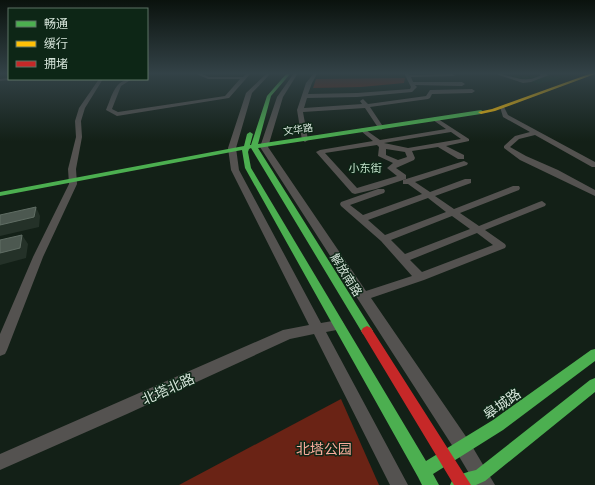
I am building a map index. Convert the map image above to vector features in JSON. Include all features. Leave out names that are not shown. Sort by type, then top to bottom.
[{"type":"main road","points":[[255,148],[261,98],[263,96]]},
{"type":"main road","points":[[269,96],[248,168],[430,485]]},
{"type":"main road","name":"文华路","points":[[255,148],[502,108],[535,96]]},
{"type":"main road","points":[[0,194],[255,148]]},
{"type":"main road","name":"解放南路","points":[[255,148],[461,484]]},
{"type":"main road","points":[[0,199],[72,182]]},
{"type":"main road","name":"皋城路","points":[[423,472],[498,425],[595,354]]},
{"type":"main road","points":[[461,484],[483,481],[595,384]]},
{"type":"street","points":[[0,350],[38,257],[72,182],[72,169],[79,137],[78,121],[82,108],[90,96]]},
{"type":"street","points":[[115,96],[109,110],[117,114],[230,96]]},
{"type":"street","points":[[248,96],[233,152],[235,170],[399,485]]},
{"type":"street","points":[[280,96],[255,148],[363,296],[463,447],[483,481]]},
{"type":"street","points":[[305,140],[300,110],[305,96],[326,96]]},
{"type":"street","points":[[361,96],[364,106],[381,128]]},
{"type":"street","points":[[300,110],[364,106],[428,97],[427,96]]},
{"type":"street","points":[[502,108],[505,116],[595,165]]},
{"type":"street","points":[[363,130],[380,144],[408,150],[467,140],[435,119]]},
{"type":"street","points":[[408,150],[411,158],[398,163],[391,168],[403,177],[355,191],[320,152],[380,144],[452,130]]},
{"type":"street","points":[[536,133],[517,137],[506,147],[523,158],[555,172],[595,193]]},
{"type":"street","points":[[380,144],[382,156],[398,163]]},
{"type":"street","points":[[420,277],[384,239],[344,204],[462,160],[440,145]]},
{"type":"street","points":[[363,296],[420,277],[501,246],[409,181]]},
{"type":"street","points":[[361,219],[468,181]]},
{"type":"street","points":[[384,239],[516,188]]},
{"type":"street","points":[[403,259],[542,204]]},
{"type":"street","name":"北塔北路","points":[[0,462],[127,407],[288,334],[338,325]]},
{"type":"green space","name":"北塔公园","points":[[341,399],[379,485],[179,485]]},
{"type":"building","points":[[36,207],[34,217],[0,225],[0,215]]},
{"type":"building","points":[[22,235],[20,248],[0,253],[0,240]]},
{"type":"traffic: fast","points":[[269,96],[254,146],[255,150],[367,331]]},
{"type":"traffic: fast","points":[[0,194],[232,149],[295,141],[481,112]]},
{"type":"traffic: fast","points":[[250,134],[245,152],[248,168],[431,485]]},
{"type":"traffic: fast","points":[[423,472],[498,425],[595,354]]},
{"type":"traffic: fast","points":[[458,485],[462,482],[480,476],[595,384]]},
{"type":"traffic: slow","points":[[481,112],[493,110],[533,96]]},
{"type":"traffic: jam","points":[[367,331],[463,485]]},
{"type":"district","name":"小东街","points":[[365,168]]}]
